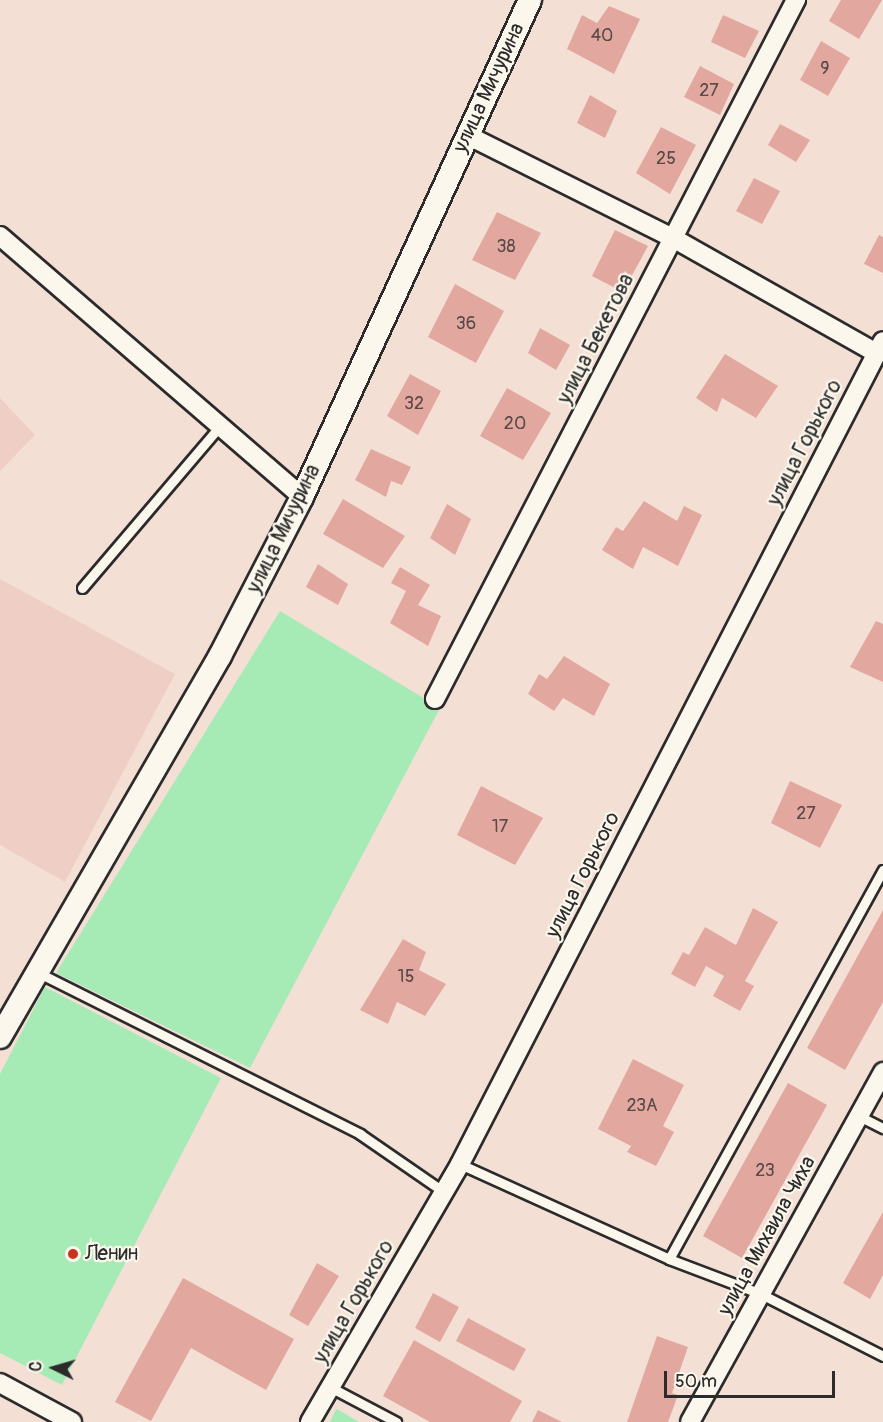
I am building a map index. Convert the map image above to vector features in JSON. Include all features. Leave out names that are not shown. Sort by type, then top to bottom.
[{"type":"street","name":"улица Мичурина","points":[[0,1037],[220,656],[302,498],[530,0]]},
{"type":"street","name":"улица Бекетова","points":[[435,699],[796,0]]},
{"type":"street","points":[[467,135],[673,238],[880,347]]},
{"type":"street","points":[[0,237],[302,498]]},
{"type":"street","name":"улица Горького","points":[[310,1422],[460,1164],[880,347]]},
{"type":"street","name":"улица Михаила Чиха","points":[[690,1422],[883,1072]]},
{"type":"street","points":[[0,1383],[72,1422]]},
{"type":"lane","points":[[82,588],[219,427]]},
{"type":"lane","points":[[669,1258],[883,870]]},
{"type":"lane","points":[[39,973],[360,1134],[444,1192]]},
{"type":"lane","points":[[859,1116],[883,1128]]},
{"type":"lane","points":[[460,1164],[669,1258],[761,1294],[883,1356]]},
{"type":"lane","points":[[330,1388],[396,1422]]},
{"type":"shaded area","points":[[0,398],[35,435],[0,471]]},
{"type":"shaded area","points":[[0,579],[175,674],[65,882],[0,845]]},
{"type":"green space","points":[[280,611],[440,708],[250,1068],[56,973]]},
{"type":"green space","points":[[45,987],[221,1078],[62,1385],[0,1353],[0,1074]]},
{"type":"green space","points":[[337,1409],[359,1422],[330,1422]]},
{"type":"building","points":[[841,0],[882,0],[859,39],[829,21]]},
{"type":"building","points":[[609,6],[640,19],[614,74],[567,49],[582,15],[597,23]]},
{"type":"building","points":[[723,15],[759,31],[745,58],[711,42]]},
{"type":"building","points":[[821,41],[850,58],[828,96],[800,80]]},
{"type":"building","points":[[700,66],[734,84],[720,115],[684,97]]},
{"type":"building","points":[[590,95],[617,111],[605,138],[577,123]]},
{"type":"building","points":[[780,124],[810,140],[796,162],[768,145]]},
{"type":"building","points":[[661,127],[696,145],[670,194],[636,173]]},
{"type":"building","points":[[754,178],[780,191],[762,224],[736,211]]},
{"type":"building","points":[[497,212],[541,233],[515,280],[472,260]]},
{"type":"building","points":[[615,230],[648,246],[623,292],[592,276]]},
{"type":"building","points":[[879,235],[883,237],[883,273],[864,264]]},
{"type":"building","points":[[455,284],[504,311],[476,363],[428,337]]},
{"type":"building","points":[[540,328],[570,345],[556,370],[528,353]]},
{"type":"building","points":[[725,354],[778,386],[756,418],[722,398],[717,412],[696,398]]},
{"type":"building","points":[[410,374],[441,391],[418,435],[387,416]]},
{"type":"building","points":[[507,388],[551,413],[523,460],[480,436]]},
{"type":"building","points":[[371,449],[411,467],[402,485],[391,481],[386,497],[355,480]]},
{"type":"building","points":[[343,499],[405,536],[383,568],[323,534]]},
{"type":"building","points":[[644,501],[677,521],[684,506],[702,515],[678,566],[643,547],[633,569],[602,550],[616,527],[623,531]]},
{"type":"building","points":[[447,504],[471,519],[455,555],[430,538]]},
{"type":"building","points":[[318,564],[348,584],[338,605],[306,587]]},
{"type":"building","points":[[400,567],[430,585],[418,605],[441,616],[428,646],[390,623],[406,591],[391,583]]},
{"type":"building","points":[[876,621],[883,624],[883,682],[850,667]]},
{"type":"building","points":[[564,656],[610,684],[594,716],[563,698],[554,711],[528,694],[539,674],[547,679]]},
{"type":"building","points":[[790,781],[842,805],[820,848],[771,823]]},
{"type":"building","points":[[481,786],[543,818],[515,865],[457,835]]},
{"type":"building","points":[[753,908],[778,922],[745,981],[754,986],[740,1011],[713,996],[724,976],[706,966],[695,987],[671,974],[683,952],[689,955],[705,927],[736,945]]},
{"type":"building","points":[[883,910],[883,1002],[845,1070],[807,1048]]},
{"type":"building","points":[[403,939],[426,952],[419,970],[446,984],[425,1016],[397,1002],[388,1024],[360,1010]]},
{"type":"building","points":[[633,1059],[684,1085],[663,1126],[674,1132],[656,1166],[627,1152],[631,1146],[598,1129]]},
{"type":"building","points":[[788,1083],[827,1105],[742,1258],[703,1236]]},
{"type":"building","points":[[883,1212],[883,1275],[870,1299],[843,1283]]},
{"type":"building","points":[[317,1263],[339,1276],[308,1326],[289,1315]]},
{"type":"building","points":[[183,1278],[294,1339],[266,1390],[191,1348],[151,1421],[115,1402]]},
{"type":"building","points":[[433,1293],[459,1307],[440,1342],[415,1328]]},
{"type":"building","points":[[468,1318],[526,1349],[514,1371],[456,1341]]},
{"type":"building","points":[[657,1336],[688,1347],[672,1393],[678,1395],[668,1422],[627,1422]]},
{"type":"building","points":[[414,1340],[522,1401],[510,1422],[430,1422],[383,1396]]},
{"type":"building","points":[[538,1410],[562,1422],[532,1422]]},
{"type":"place","name":"Ленин","points":[[73,1254]]}]
